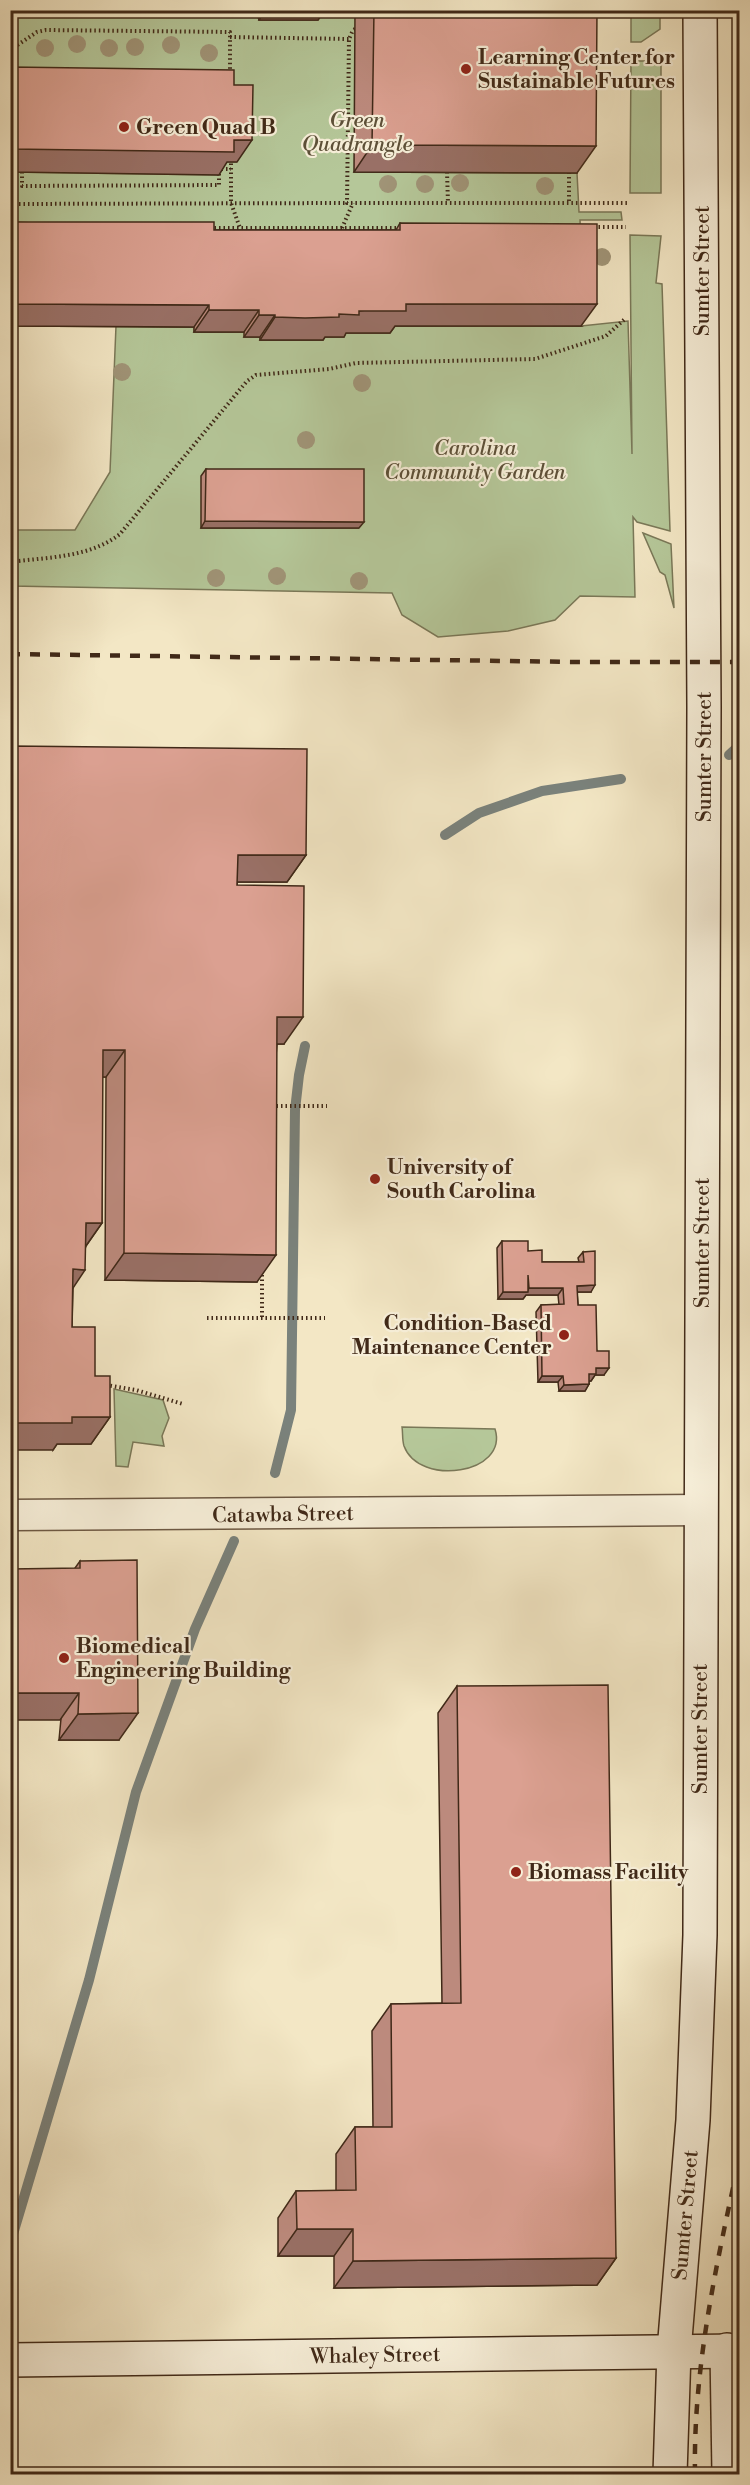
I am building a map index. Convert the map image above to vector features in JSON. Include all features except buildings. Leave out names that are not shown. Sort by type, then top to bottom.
[{"type":"street","name":"Sumter Street","points":[[670,2475],[674,2350],[693,2121],[700,1935],[704,707],[700,10]]},
{"type":"street","name":"Catawba Street","points":[[10,1515],[700,1510]]},
{"type":"street","name":"Whaley Street","points":[[10,2360],[733,2350]]},
{"type":"street","points":[[729,2475],[733,2350]]},
{"type":"path","points":[[347,203],[349,39],[353,30],[364,25]]},
{"type":"path","points":[[10,50],[37,32],[46,30],[230,32],[230,80]]},
{"type":"path","points":[[230,37],[349,39]]},
{"type":"path","points":[[569,156],[569,203]]},
{"type":"path","points":[[231,157],[231,203],[240,228]]},
{"type":"path","points":[[22,172],[22,186],[219,185],[219,169],[231,169]]},
{"type":"path","points":[[447,172],[448,203]]},
{"type":"path","points":[[342,228],[353,203]]},
{"type":"path","points":[[10,204],[627,203]]},
{"type":"path","points":[[591,227],[626,227]]},
{"type":"path","points":[[201,228],[413,228]]},
{"type":"path","points":[[10,562],[89,551],[114,539],[132,522],[247,381],[256,375],[329,369],[357,363],[534,359],[606,336],[626,318]]},
{"type":"path","points":[[263,1106],[327,1106]]},
{"type":"path","points":[[262,1259],[262,1317]]},
{"type":"path","points":[[207,1318],[325,1318]]},
{"type":"path","points":[[102,1384],[136,1390],[183,1404]]},
{"type":"green space","name":"Green Quadrangle","points":[[239,10],[239,17],[318,17],[337,11],[361,10],[577,173],[579,212],[621,212],[622,220],[580,220],[581,246],[11,244],[11,172],[218,175],[219,162],[237,162],[11,89],[11,16],[213,13],[214,11]]},
{"type":"green space","points":[[631,11],[660,11],[660,29],[641,42],[631,42]]},
{"type":"green space","points":[[631,61],[661,61],[661,193],[630,193]]},
{"type":"green space","name":"Carolina Community Garden","points":[[630,235],[661,236],[656,283],[662,284],[670,531],[637,522],[633,517],[635,597],[580,596],[555,620],[508,631],[438,637],[402,615],[392,593],[11,586],[11,530],[75,530],[110,472],[116,326],[194,327],[194,332],[244,332],[260,337],[260,340],[323,340],[323,336],[390,326],[581,326],[628,321],[632,454]]},
{"type":"green space","points":[[643,533],[671,544],[674,608],[665,575],[660,572]]},
{"type":"green space","points":[[114,1389],[163,1400],[169,1418],[162,1436],[164,1446],[133,1442],[128,1467],[116,1466]]},
{"type":"green space","points":[[402,1427],[495,1429],[496,1444],[489,1456],[476,1465],[460,1470],[443,1471],[427,1467],[413,1459],[404,1446]]},
{"type":"waterway","points":[[729,755],[740,745]]},
{"type":"waterway","points":[[445,835],[479,813],[542,791],[621,779]]},
{"type":"waterway","points":[[275,1473],[291,1410],[295,1110],[305,1046]]},
{"type":"waterway","points":[[10,2244],[89,1980],[136,1792],[195,1629],[234,1541]]},
{"type":"railway","points":[[10,654],[740,662]]},
{"type":"railway","points":[[695,2474],[695,2434],[702,2354],[715,2275],[740,2156]]},
{"type":"place","name":"Learning Center for Sustainable Futures","points":[[466,69]]},
{"type":"place","name":"Green Quad B","points":[[124,127]]},
{"type":"place","name":"University of South Carolina","points":[[375,1179]]},
{"type":"place","name":"Condition-Based Maintenance Center","points":[[564,1335]]},
{"type":"place","name":"Biomedical Engineering Building","points":[[64,1658]]},
{"type":"place","name":"Biomass Facility","points":[[516,1872]]}]
